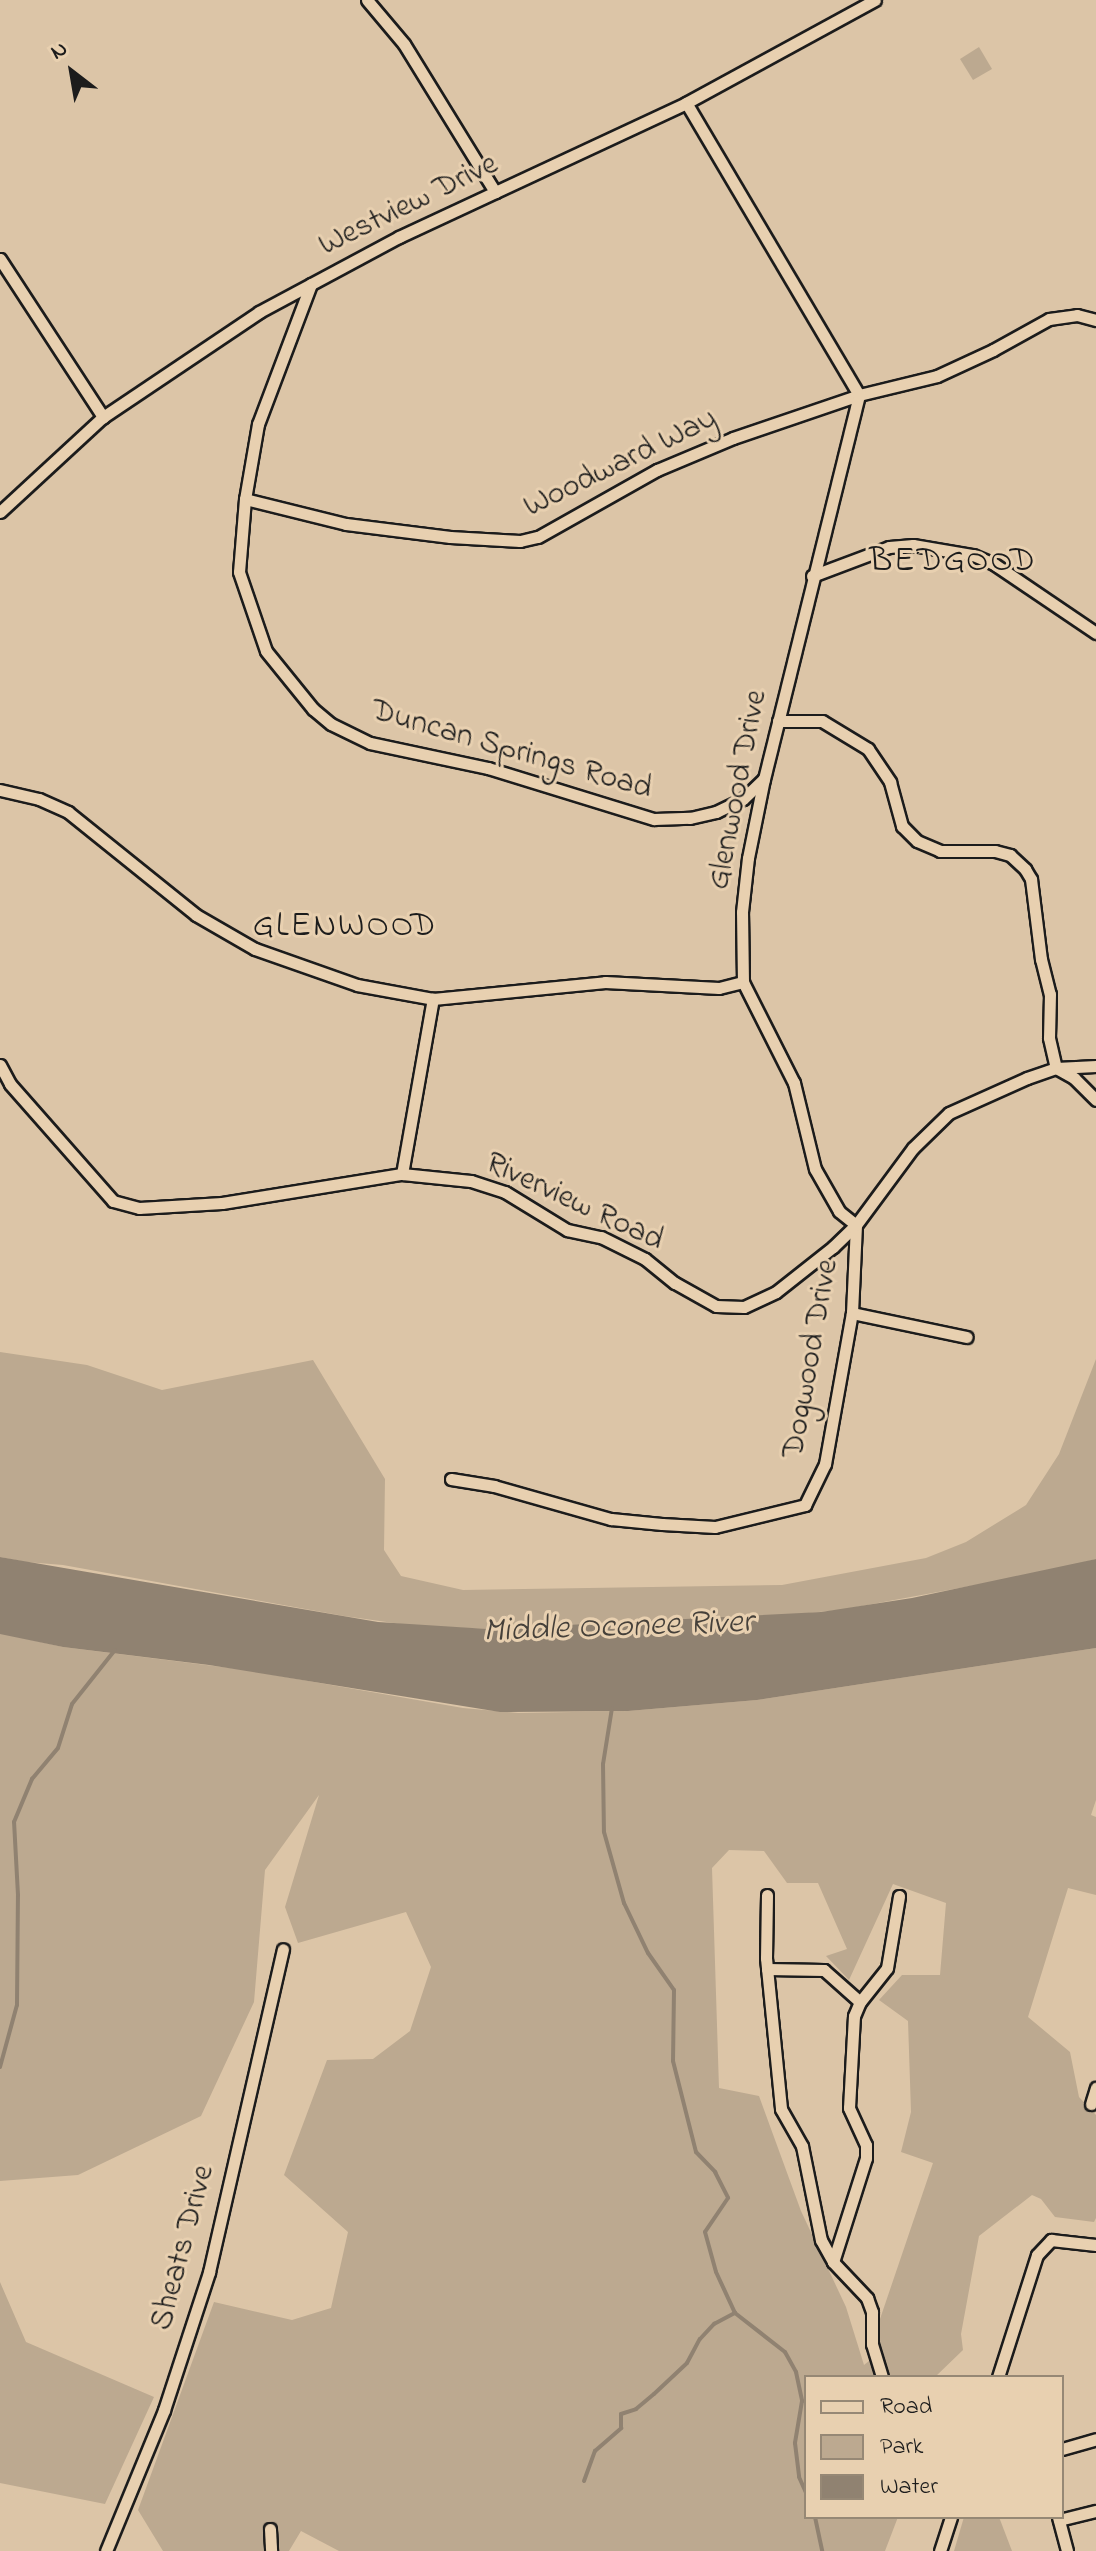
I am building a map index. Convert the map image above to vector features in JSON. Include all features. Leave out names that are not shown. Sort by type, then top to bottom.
[{"type":"street","points":[[367,0],[404,44],[495,192]]},
{"type":"street","name":"Westview Drive","points":[[0,512],[103,417],[259,312],[495,192],[686,103],[875,0]]},
{"type":"street","points":[[686,103],[859,395]]},
{"type":"street","points":[[0,259],[103,417]]},
{"type":"street","name":"Duncan Springs Road","points":[[311,284],[258,424],[245,499],[239,572],[266,651],[287,680],[331,724],[370,743],[488,768],[654,819],[690,818],[716,812],[743,799],[764,779]]},
{"type":"street","name":"Woodward Way","points":[[245,499],[346,524],[450,537],[520,541],[538,537],[657,470],[733,438],[859,395],[937,376],[1049,319],[1077,315],[1096,320]]},
{"type":"street","name":"Glenwood Drive","points":[[743,982],[742,912],[748,858],[812,576],[842,476],[859,395]]},
{"type":"street","points":[[812,576],[889,547],[913,545],[973,555],[994,564],[1096,633]]},
{"type":"street","points":[[778,721],[822,721],[868,749],[890,782],[902,826],[917,841],[940,851],[995,851],[1010,855],[1025,869],[1031,879],[1041,959],[1050,994],[1049,1038],[1056,1068],[1074,1078],[1096,1100]]},
{"type":"street","points":[[0,790],[39,799],[68,812],[196,915],[255,949],[357,985],[433,999],[605,982],[719,988],[743,982]]},
{"type":"street","name":"Dogwood Drive","points":[[451,1479],[494,1486],[611,1519],[662,1524],[715,1527],[805,1505],[825,1464],[852,1313],[856,1225],[839,1211],[815,1169],[794,1083],[743,982]]},
{"type":"street","points":[[402,1174],[433,999]]},
{"type":"street","name":"Riverview Road","points":[[0,1065],[10,1084],[113,1201],[139,1208],[222,1203],[402,1174],[471,1181],[505,1192],[567,1230],[601,1237],[645,1259],[675,1283],[716,1306],[744,1307],[776,1292],[856,1225],[913,1148],[949,1113],[1056,1068],[1096,1066]]},
{"type":"street","points":[[852,1313],[967,1337]]},
{"type":"street","points":[[767,1895],[767,1969],[781,2109],[802,2146],[821,2240],[833,2262],[867,2298],[872,2312],[872,2344],[881,2375]]},
{"type":"street","points":[[833,2262],[866,2158],[866,2145],[849,2108],[854,2016],[860,2002],[887,1968],[899,1896]]},
{"type":"street","name":"Sheats Drive","points":[[106,2551],[164,2410],[209,2272],[283,1949]]},
{"type":"street","points":[[767,1969],[824,1970],[860,2002]]},
{"type":"street","points":[[1091,2104],[1096,2088]]},
{"type":"street","points":[[999,2375],[1037,2255],[1051,2240],[1096,2245]]},
{"type":"street","points":[[1064,2448],[1096,2439]]},
{"type":"street","points":[[1064,2517],[1096,2511]]},
{"type":"street","points":[[940,2551],[950,2519]]},
{"type":"street","points":[[1058,2519],[1067,2551]]},
{"type":"street","points":[[270,2529],[271,2551]]},
{"type":"green space","points":[[979,47],[992,69],[973,80],[960,59]]},
{"type":"green space","points":[[0,1352],[87,1365],[162,1390],[313,1360],[385,1479],[384,1550],[401,1576],[463,1590],[782,1585],[926,1558],[966,1542],[1026,1505],[1059,1454],[1096,1359],[1096,1559],[1046,1572],[840,1610],[766,1617],[488,1629],[415,1626],[344,1616],[63,1565],[26,1562],[0,1557]]},
{"type":"green space","points":[[0,1633],[63,1647],[246,1670],[463,1708],[518,1713],[628,1711],[757,1700],[1096,1648],[1096,1800],[1091,1815],[1096,1817],[1096,1895],[1068,1888],[1028,2017],[1070,2052],[1079,2097],[1096,2115],[1096,2218],[1094,2222],[1055,2217],[1041,2199],[1032,2195],[979,2236],[961,2334],[963,2350],[937,2375],[889,2375],[878,2340],[880,2319],[933,2163],[901,2152],[911,2112],[908,2021],[879,2000],[902,1975],[940,1975],[946,1903],[893,1884],[849,1980],[826,1956],[847,1949],[818,1883],[787,1883],[764,1851],[729,1850],[712,1868],[719,2088],[759,2096],[801,2211],[846,2307],[864,2365],[869,2361],[875,2375],[804,2375],[804,2519],[897,2519],[885,2551],[339,2551],[301,2531],[289,2551],[163,2551],[138,2510],[214,2302],[292,2320],[331,2308],[348,2232],[284,2175],[327,2060],[373,2059],[410,2031],[431,1967],[406,1912],[298,1943],[285,1907],[319,1795],[265,1870],[254,2002],[201,2116],[78,2175],[0,2181]]},
{"type":"green space","points":[[0,2282],[26,2342],[154,2397],[105,2504],[0,2483]]},
{"type":"green space","points":[[963,2519],[1000,2519],[1012,2551],[954,2551]]},
{"type":"water","name":"Middle Oconee River","points":[[0,1557],[378,1622],[488,1629],[821,1612],[912,1598],[1096,1559],[1096,1648],[757,1700],[628,1711],[500,1712],[209,1665],[63,1647],[0,1634]]},
{"type":"waterway","points":[[0,2067],[17,2005],[18,1895],[14,1822],[32,1779],[58,1748],[72,1704],[115,1650]]},
{"type":"waterway","points":[[612,1708],[603,1764],[604,1832],[624,1903],[648,1953],[674,1990],[673,2061],[696,2152],[715,2172],[728,2198],[705,2232],[716,2272],[735,2313],[785,2352],[796,2372],[802,2401],[795,2443],[799,2477],[804,2488]]},
{"type":"waterway","points":[[584,2481],[595,2451],[621,2428],[621,2414],[636,2409],[654,2394],[687,2363],[700,2339],[714,2324],[735,2313]]},
{"type":"waterway","points":[[815,2519],[822,2551]]},
{"type":"district","name":"BEDGOOD","points":[[953,563]]},
{"type":"district","name":"GLENWOOD","points":[[345,928]]}]
